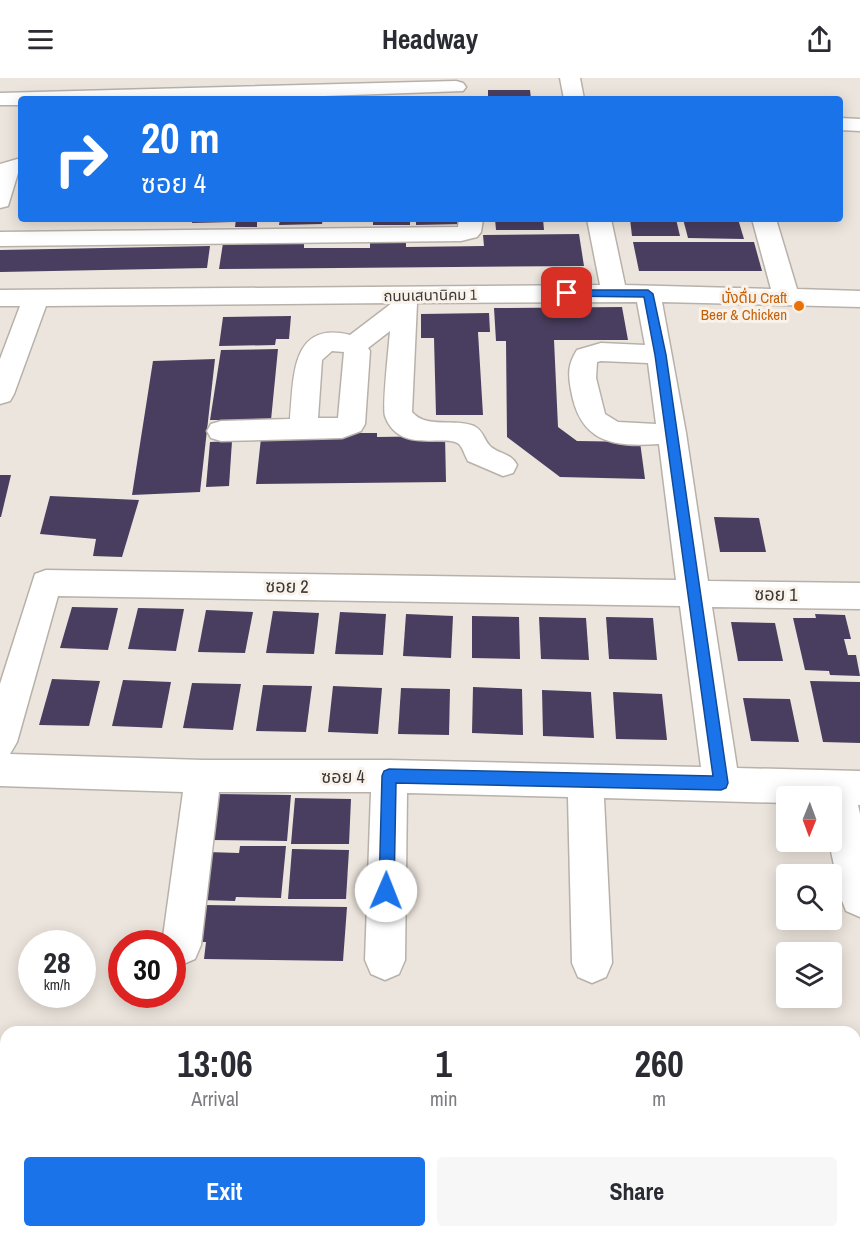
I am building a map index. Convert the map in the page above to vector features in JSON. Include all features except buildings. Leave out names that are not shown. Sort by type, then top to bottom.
[{"type":"street","points":[[570,78],[573,96]]},
{"type":"street","points":[[114,96],[456,87]]},
{"type":"street","points":[[0,99],[18,99]]},
{"type":"street","points":[[843,124],[860,125]]},
{"type":"street","points":[[1,192],[8,169],[18,166]]},
{"type":"street","points":[[0,239],[461,234],[470,232],[471,222]]},
{"type":"street","points":[[600,222],[614,293]]},
{"type":"street","points":[[765,222],[786,297]]},
{"type":"street","name":"ถนนเสนานิคม 1","points":[[0,298],[405,301],[614,293],[860,299]]},
{"type":"street","points":[[648,294],[672,434],[721,783]]},
{"type":"street","points":[[0,394],[36,298]]},
{"type":"street","points":[[354,345],[405,301]]},
{"type":"street","points":[[405,301],[398,414],[403,423],[418,432],[463,434],[473,440],[478,453],[503,465]]},
{"type":"street","points":[[303,428],[309,359],[314,350],[319,345],[334,341],[354,345]]},
{"type":"street","points":[[221,431],[342,428],[351,424],[357,351],[354,345]]},
{"type":"street","points":[[660,355],[601,352],[586,356],[580,369],[590,414],[602,425],[614,432],[646,435],[672,434]]},
{"type":"street","name":"ซอย 2","points":[[0,742],[46,582],[693,592]]},
{"type":"street","name":"ซอย 1","points":[[693,592],[860,596]]},
{"type":"street","name":"ซอย 4","points":[[0,770],[203,776],[389,776],[848,787]]},
{"type":"street","points":[[183,930],[203,776]]},
{"type":"street","points":[[385,960],[389,776]]},
{"type":"street","points":[[585,781],[592,963]]},
{"type":"street","points":[[848,787],[860,898]]},
{"type":"place","name":"นั่งดื่ม Craft Beer & Chicken","points":[[799,306]]},
{"type":"route","points":[[386,891],[389,776],[721,783],[660,355],[648,294],[567,293]]}]
